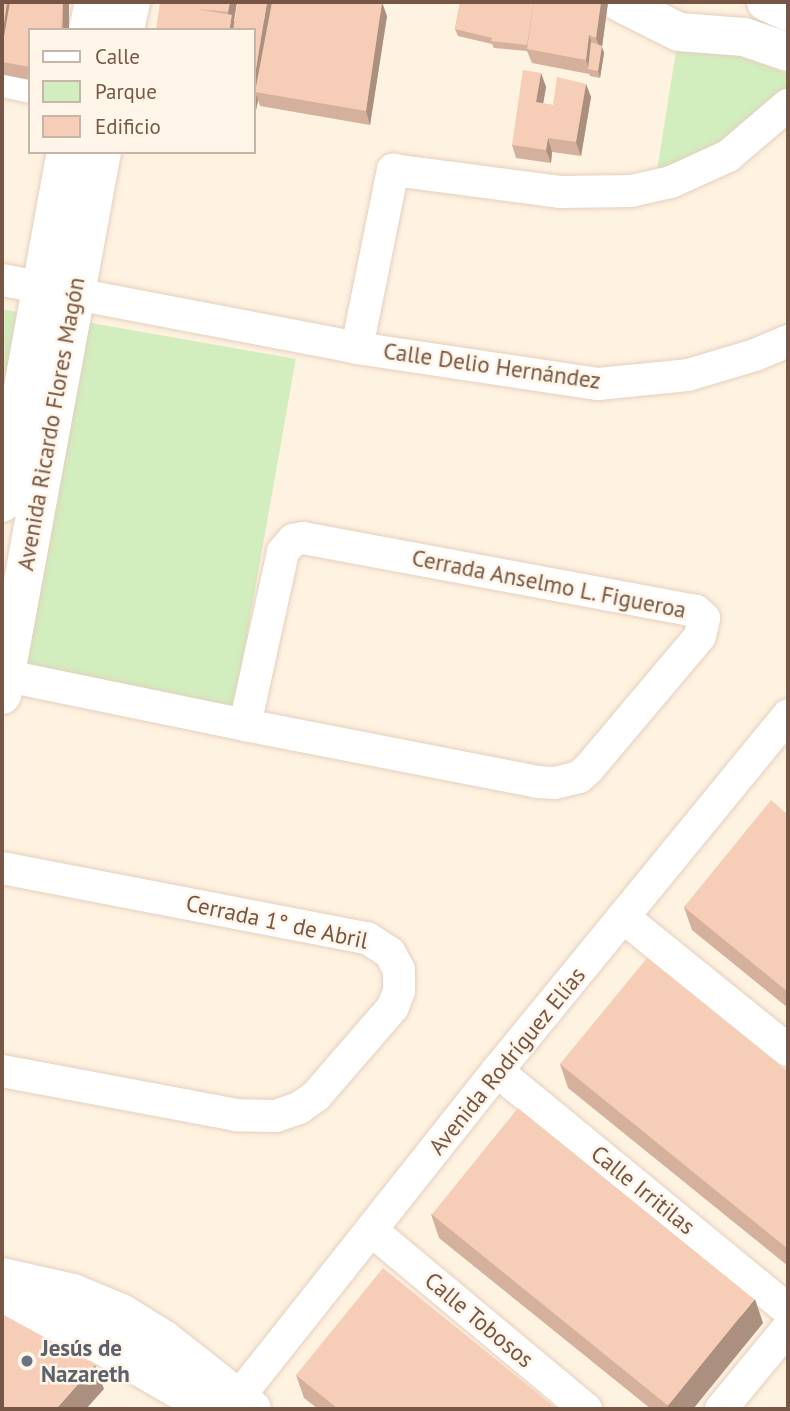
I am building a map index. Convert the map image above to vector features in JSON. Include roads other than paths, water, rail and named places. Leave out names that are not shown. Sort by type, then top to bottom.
[{"type":"street","points":[[88,28],[93,2]]},
{"type":"street","points":[[125,28],[131,2]]},
{"type":"street","points":[[619,2],[679,32],[744,37],[788,52]]},
{"type":"street","points":[[766,2],[788,12]]},
{"type":"street","points":[[2,85],[28,91]]},
{"type":"street","name":"Calle Delio Hernández","points":[[357,348],[393,170],[560,192],[631,191],[671,181],[729,156],[788,106]]},
{"type":"street","name":"Avenida Ricardo Flores Magón","points":[[3,682],[58,290],[66,154]]},
{"type":"street","name":"Avenida Ricardo Flores Magón","points":[[2,503],[58,290],[101,154]]},
{"type":"street","name":"Calle Delio Hernández","points":[[2,280],[357,348],[597,384],[688,375],[788,341]]},
{"type":"street","name":"Cerrada Anselmo L. Figueroa","points":[[3,682],[245,725],[537,782],[566,782],[589,768],[700,636],[704,618],[696,611],[303,538],[293,540],[283,552],[245,725]]},
{"type":"street","name":"Avenida Rodríguez Elías","points":[[233,1406],[497,1071],[623,917],[783,731]]},
{"type":"street","name":"Cerrada 1° de Abril","points":[[2,868],[367,938],[390,953],[398,970],[399,991],[393,1007],[316,1096],[299,1108],[276,1116],[237,1115],[2,1071]]},
{"type":"street","points":[[623,917],[788,1049]]},
{"type":"street","name":"Calle Irritilas","points":[[497,1071],[788,1310]]},
{"type":"street","name":"Calle Tobosos","points":[[371,1230],[586,1409]]},
{"type":"street","points":[[2,1277],[73,1293],[121,1313],[163,1339],[233,1406]]},
{"type":"street","points":[[2,1313],[35,1319],[98,1343],[233,1406]]},
{"type":"street","points":[[721,1409],[788,1328]]},
{"type":"place","name":"Jesús de Nazareth","points":[[27,1361]]}]
